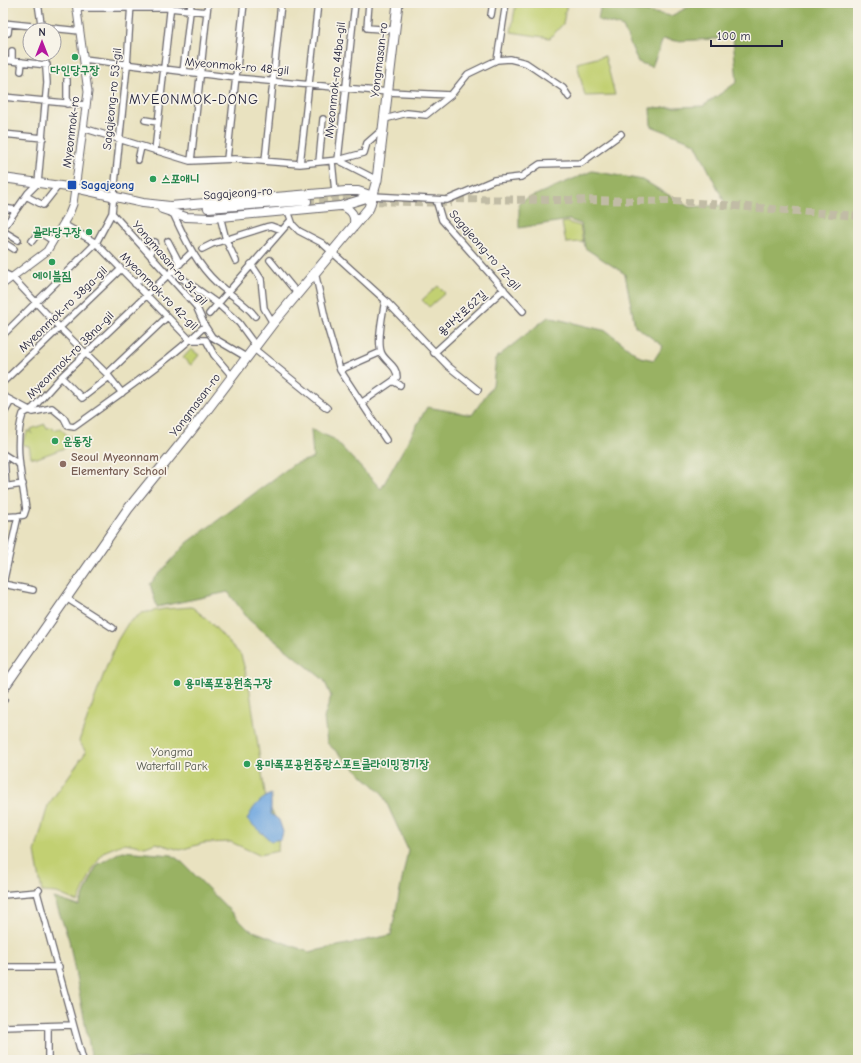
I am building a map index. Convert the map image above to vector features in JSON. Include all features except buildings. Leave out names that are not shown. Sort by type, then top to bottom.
[{"type":"main road","name":"Yongmasan-ro","points":[[3,689],[128,510],[191,431],[254,346],[369,208],[377,180],[395,30],[396,4]]},
{"type":"main road","points":[[3,178],[76,188],[148,204],[194,218],[344,205],[373,196]]},
{"type":"main road","points":[[174,211],[346,191],[358,191],[373,196]]},
{"type":"main road","points":[[344,205],[352,198],[346,191]]},
{"type":"main road","name":"Sagajeong-ro","points":[[174,211],[220,213],[307,203]]},
{"type":"main road","points":[[344,205],[353,215],[355,220],[353,227]]},
{"type":"street","points":[[38,3],[41,22]]},
{"type":"street","points":[[183,72],[190,3]]},
{"type":"street","points":[[191,161],[208,3]]},
{"type":"street","points":[[227,159],[244,3]]},
{"type":"street","points":[[265,161],[281,3]]},
{"type":"street","points":[[300,164],[318,3]]},
{"type":"street","name":"Myeonmok-ro 44ba-gil","points":[[335,192],[335,160],[355,3]]},
{"type":"street","points":[[369,3],[367,28],[395,30]]},
{"type":"street","points":[[491,15],[493,3]]},
{"type":"street","points":[[497,60],[506,3]]},
{"type":"street","points":[[77,6],[170,6],[207,12]]},
{"type":"street","name":"Myeonmok-ro","points":[[3,284],[42,256],[53,241],[72,208],[76,188],[88,82],[77,6]]},
{"type":"street","name":"Sagajeong-ro 53-gil","points":[[112,214],[118,140],[127,66],[131,6]]},
{"type":"street","points":[[155,151],[162,70],[170,6]]},
{"type":"street","points":[[8,33],[6,23],[22,26]]},
{"type":"street","points":[[62,30],[80,31]]},
{"type":"street","points":[[12,51],[12,61]]},
{"type":"street","points":[[385,119],[407,112],[426,115],[451,95],[464,77],[497,60],[510,59],[526,63],[563,88],[569,97]]},
{"type":"street","points":[[3,60],[47,65]]},
{"type":"street","name":"Myeonmok-ro 48-gil","points":[[84,60],[236,78],[273,80],[388,92],[451,95]]},
{"type":"street","points":[[21,71],[22,62]]},
{"type":"street","points":[[18,240],[3,230],[26,196],[38,183],[46,102],[47,62]]},
{"type":"street","points":[[67,80],[67,104]]},
{"type":"street","points":[[3,97],[86,105]]},
{"type":"street","points":[[319,162],[323,119]]},
{"type":"street","points":[[145,120],[158,122]]},
{"type":"street","points":[[83,128],[118,140],[191,161],[227,159],[300,164],[335,160],[364,153],[367,144],[383,129]]},
{"type":"street","points":[[3,134],[43,138]]},
{"type":"street","points":[[373,196],[436,200],[457,197],[494,180],[520,177],[540,164],[581,163],[621,134]]},
{"type":"street","points":[[138,160],[141,147]]},
{"type":"street","points":[[335,160],[377,180]]},
{"type":"street","points":[[26,196],[43,205],[58,186]]},
{"type":"street","name":"Sagajeong-ro 72-gil","points":[[436,200],[442,220],[474,259],[504,289],[523,311]]},
{"type":"street","points":[[3,208],[16,210]]},
{"type":"street","points":[[174,211],[192,252],[216,283],[249,308],[255,316]]},
{"type":"street","points":[[288,211],[291,220],[299,231],[322,243],[385,300],[434,353],[453,371],[478,390]]},
{"type":"street","points":[[3,336],[36,301],[96,243],[112,214]]},
{"type":"street","name":"Yongmasan-ro 51-gil","points":[[112,214],[150,255],[170,273],[196,306],[212,337],[246,357]]},
{"type":"street","points":[[220,216],[226,240],[236,261]]},
{"type":"street","points":[[209,314],[251,264],[291,220]]},
{"type":"street","name":"Myeonmok-ro 42-gil","points":[[63,224],[96,243],[190,340],[206,340],[212,352],[232,376]]},
{"type":"street","points":[[202,249],[269,226],[282,230]]},
{"type":"street","points":[[32,241],[39,232],[53,241]]},
{"type":"street","points":[[168,241],[180,264]]},
{"type":"street","points":[[3,242],[14,249]]},
{"type":"street","points":[[150,255],[155,242]]},
{"type":"street","name":"Myeonmok-ro 38na-gil","points":[[3,584],[18,516],[24,515],[26,509],[19,464],[19,429],[23,414],[27,410],[34,407],[61,377],[192,252]]},
{"type":"street","points":[[270,260],[297,293]]},
{"type":"street","points":[[251,264],[261,279],[264,308],[273,323]]},
{"type":"street","name":"Myeonmok-ro 38ga-gil","points":[[3,382],[120,269]]},
{"type":"street","points":[[315,272],[327,326],[340,370],[386,440]]},
{"type":"street","points":[[3,273],[12,277],[36,301],[60,328],[108,376],[122,393]]},
{"type":"street","points":[[170,273],[218,304],[239,323],[254,346],[327,408]]},
{"type":"street","points":[[135,284],[143,276]]},
{"type":"street","name":"용마산로62길","points":[[434,353],[504,289]]},
{"type":"street","points":[[361,403],[397,378],[396,370],[381,352],[381,327],[385,300]]},
{"type":"street","points":[[61,377],[82,398],[108,376],[167,317]]},
{"type":"street","points":[[3,396],[27,410],[36,412],[52,408],[64,418],[68,426],[74,427],[122,393],[190,340],[205,326]]},
{"type":"street","points":[[340,370],[381,352]]},
{"type":"street","points":[[393,381],[400,385]]},
{"type":"street","points":[[3,415],[11,401]]},
{"type":"street","points":[[3,454],[19,464]]},
{"type":"street","points":[[3,454],[4,487],[23,484]]},
{"type":"street","points":[[3,517],[18,516]]},
{"type":"street","points":[[3,584],[33,590]]},
{"type":"street","points":[[63,602],[113,628]]},
{"type":"street","points":[[3,895],[38,891],[83,1060]]},
{"type":"street","points":[[3,967],[58,967]]},
{"type":"street","points":[[3,1027],[74,1026]]},
{"type":"street","points":[[48,1027],[48,1060]]},
{"type":"green space","points":[[516,3],[567,3],[563,24],[550,38],[511,32]]},
{"type":"green space","points":[[601,3],[620,3],[626,8],[671,16],[696,3],[858,3],[858,756],[854,761],[854,765],[858,766],[858,1060],[92,1060],[69,940],[54,898],[79,906],[97,865],[122,851],[172,855],[183,863],[248,929],[309,952],[391,935],[408,850],[382,793],[327,743],[324,718],[331,696],[324,680],[249,620],[228,592],[157,607],[150,584],[187,543],[294,464],[313,458],[311,429],[334,439],[381,489],[427,407],[472,415],[493,385],[496,358],[548,317],[607,331],[640,357],[654,360],[663,346],[635,326],[625,274],[585,248],[581,224],[569,220],[519,228],[519,202],[592,171],[643,180],[689,207],[726,205],[695,143],[651,126],[650,108],[703,106],[737,82],[733,38],[676,41],[663,39],[652,67],[638,62],[623,27],[598,20]]},
{"type":"green space","points":[[605,56],[615,95],[585,96],[577,63]]},
{"type":"green space","points":[[566,222],[580,226],[583,242],[566,243],[562,223]]},
{"type":"green space","points":[[438,286],[445,293],[429,307],[422,300]]},
{"type":"green space","points":[[191,349],[199,355],[191,365],[183,358]]},
{"type":"green space","name":"운동장","points":[[45,424],[47,428],[53,427],[54,430],[60,428],[68,436],[80,439],[81,442],[37,458],[31,457],[29,446],[23,445],[22,443],[28,431],[32,434],[31,429]]},
{"type":"green space","name":"Yongma Waterfall Park","points":[[192,607],[208,620],[241,655],[249,685],[266,800],[279,825],[278,851],[259,855],[231,842],[204,843],[180,850],[156,843],[145,847],[125,843],[103,852],[93,869],[78,902],[57,893],[42,892],[35,852],[48,805],[86,752],[79,741],[117,641],[128,623],[142,613],[164,609]]},
{"type":"water","points":[[271,794],[271,814],[279,820],[283,832],[281,839],[271,841],[247,820],[251,811],[256,805]]},
{"type":"tunnel","points":[[307,201],[370,196]]},
{"type":"tunnel","points":[[445,199],[674,201],[858,216]]},
{"type":"tunnel","points":[[366,201],[452,203]]},
{"type":"place","name":"다인당구장","points":[[75,57]]},
{"type":"place","name":"스포애니","points":[[153,179]]},
{"type":"place","name":"Sagajeong","points":[[72,185]]},
{"type":"place","name":"골라당구장","points":[[89,232]]},
{"type":"place","name":"에이블짐","points":[[52,262]]},
{"type":"place","name":"운동장","points":[[55,441]]},
{"type":"place","name":"Seoul Myeonnam Elementary School","points":[[63,464]]},
{"type":"place","name":"용마폭포공원축구장","points":[[177,683]]},
{"type":"place","name":"용마폭포공원중랑스포트클라이밍경기장","points":[[247,764]]},
{"type":"district","name":"MYEONMOK-DONG","points":[[194,99]]}]
